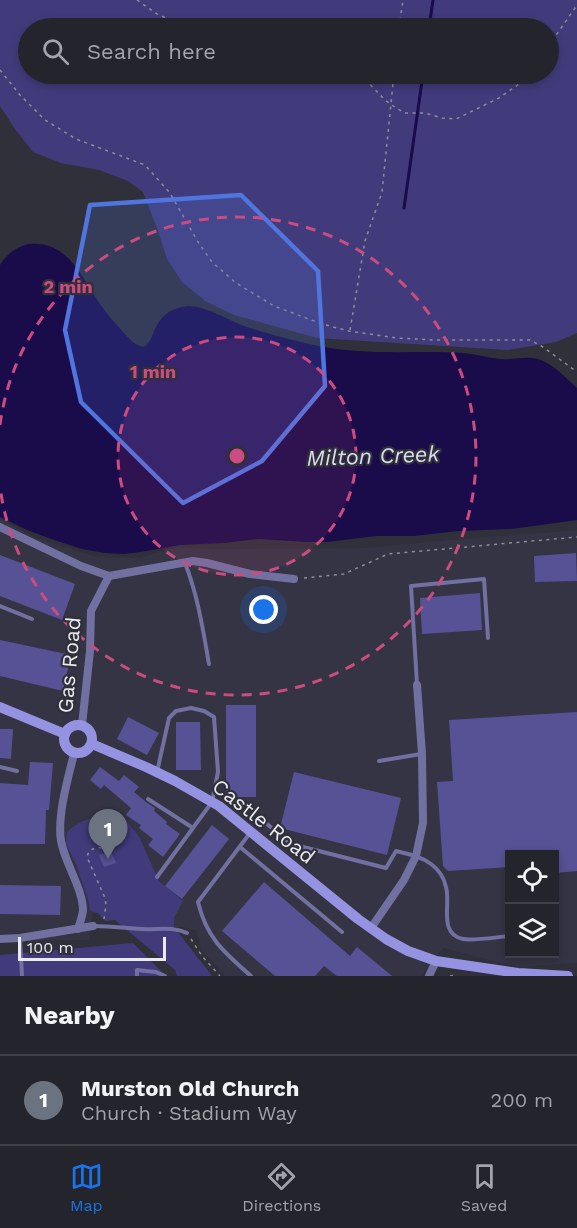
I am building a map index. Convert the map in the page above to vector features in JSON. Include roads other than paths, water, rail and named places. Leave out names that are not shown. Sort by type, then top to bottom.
[{"type":"main road","points":[[0,707],[65,734]]},
{"type":"main road","points":[[82,725],[90,731],[92,744],[86,752],[74,754],[66,746],[65,734],[70,727],[82,725]]},
{"type":"main road","name":"Castle Road","points":[[92,744],[157,772],[219,806],[334,900],[386,939],[408,951],[436,961],[518,973],[567,976],[577,973]]},
{"type":"street","points":[[0,527],[81,566],[109,576],[193,561],[250,574],[294,579]]},
{"type":"street","name":"Gas Road","points":[[82,725],[90,651],[91,611],[109,576]]},
{"type":"street","points":[[371,928],[404,880],[416,856],[423,823],[422,754],[417,685]]},
{"type":"street","points":[[74,754],[60,824],[64,854],[82,900],[83,914],[78,929]]},
{"type":"street","points":[[0,939],[93,926]]},
{"type":"street","points":[[429,976],[436,961]]},
{"type":"lane","points":[[185,562],[202,622],[208,664]]},
{"type":"lane","points":[[417,685],[411,586],[484,579],[488,638]]},
{"type":"lane","points":[[0,606],[32,619]]},
{"type":"lane","points":[[157,772],[169,718],[176,711],[191,708],[204,711],[214,717],[218,772],[212,802],[157,877]]},
{"type":"lane","points":[[380,761],[422,754]]},
{"type":"lane","points":[[0,767],[17,771]]},
{"type":"lane","points":[[148,799],[192,828]]},
{"type":"lane","points":[[267,824],[291,844],[386,868],[396,851],[416,856],[432,865],[440,873],[446,887],[448,927],[451,933],[465,940],[505,936]]},
{"type":"lane","points":[[251,832],[198,902],[201,915],[211,935],[219,946],[251,976]]},
{"type":"lane","points":[[240,847],[342,932]]},
{"type":"lane","points":[[93,926],[165,928],[187,933]]},
{"type":"lane","points":[[20,938],[22,976]]},
{"type":"lane","points":[[137,976],[137,970],[156,972],[165,976]]},
{"type":"water","name":"Milton Creek","points":[[28,244],[42,244],[63,254],[72,262],[111,318],[135,344],[144,347],[151,340],[155,329],[165,315],[188,306],[209,311],[272,335],[337,349],[373,352],[446,352],[500,359],[541,360],[560,372],[577,388],[577,520],[512,529],[414,536],[376,536],[327,542],[259,539],[180,545],[124,554],[82,549],[27,530],[0,517],[0,265],[12,252]]},
{"type":"waterway","points":[[430,18],[433,0]]},
{"type":"waterway","points":[[404,208],[422,84]]},
{"type":"place","name":"Murston Old Church","points":[[108,859]]}]
